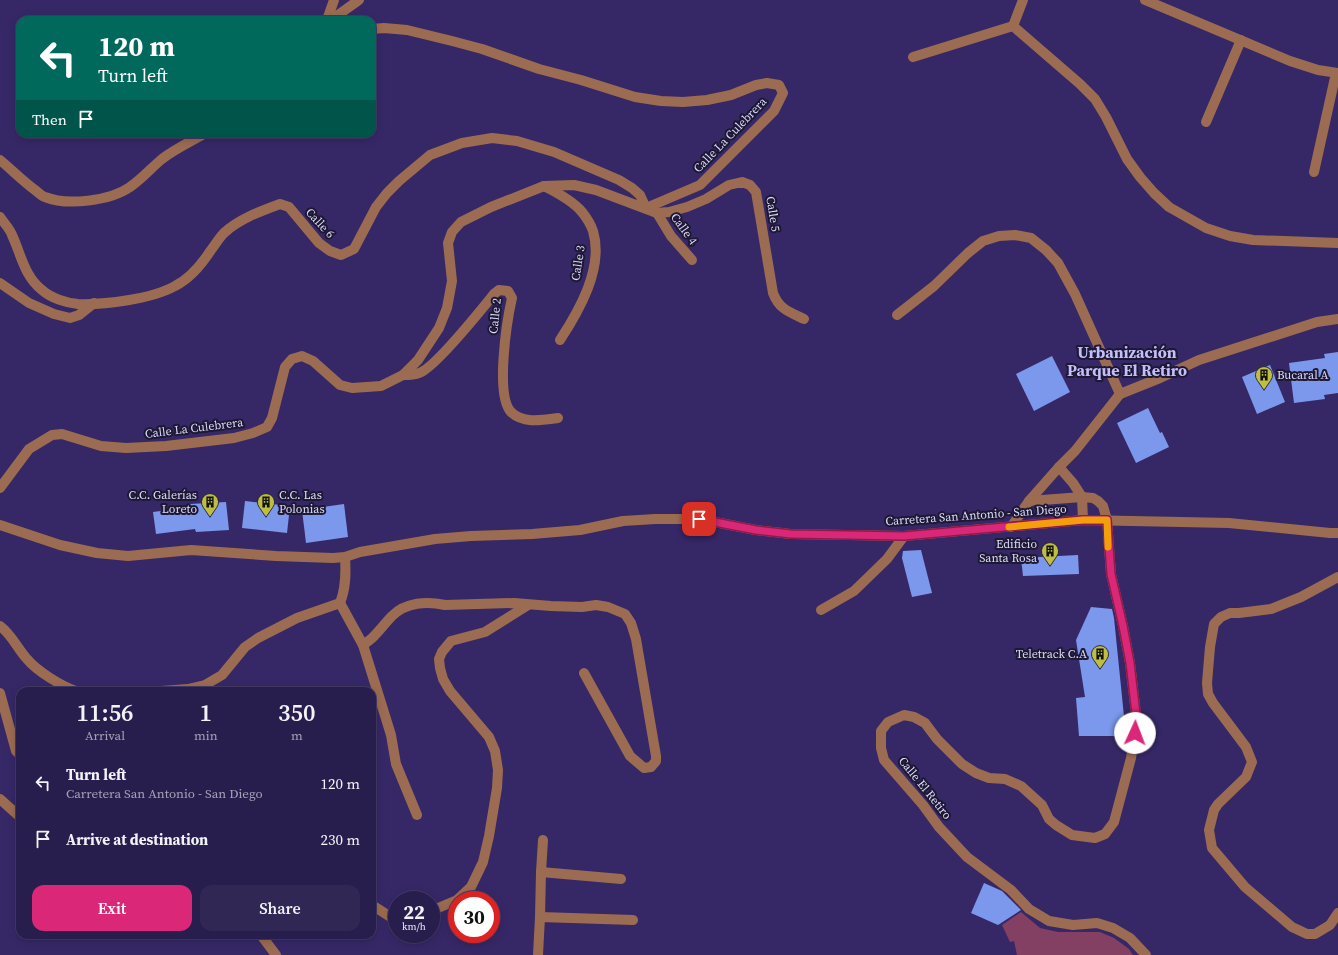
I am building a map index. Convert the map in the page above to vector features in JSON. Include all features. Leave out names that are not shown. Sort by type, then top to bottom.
[{"type":"street","points":[[328,16],[334,0]]},
{"type":"street","points":[[337,16],[359,0]]},
{"type":"street","points":[[1013,26],[1023,0]]},
{"type":"street","points":[[1145,0],[1290,61],[1318,70],[1337,73],[1314,172]]},
{"type":"street","points":[[913,57],[1013,26]]},
{"type":"street","points":[[1013,26],[1080,84],[1095,100],[1106,117],[1128,160],[1140,177],[1169,207],[1206,228],[1230,236],[1253,240],[1338,243]]},
{"type":"street","name":"Calle La Culebrera","points":[[0,488],[29,449],[52,435],[62,434],[101,446],[126,448],[166,446],[234,438],[253,433],[267,427],[272,418],[285,367],[292,359],[302,356],[313,361],[340,385],[352,388],[381,386],[403,375],[418,360],[439,328],[446,308],[452,280],[448,244],[452,232],[461,222],[491,207],[544,186],[574,185],[596,190],[646,208],[700,185],[774,111],[783,93],[779,85],[767,83],[756,85],[731,95],[707,100],[661,102],[635,97],[539,69],[482,49],[452,41],[407,30],[376,29]]},
{"type":"street","points":[[1206,122],[1241,40]]},
{"type":"street","points":[[0,160],[43,197],[59,201],[87,201],[107,198],[129,188],[177,148],[196,138]]},
{"type":"street","name":"Calle 6","points":[[0,218],[12,233],[20,257],[30,277],[42,290],[56,299],[77,304],[150,296],[176,286],[196,271],[223,234],[250,216],[280,204],[289,207],[318,243],[330,251],[341,255],[354,248],[376,207],[399,181],[430,155],[462,143],[492,138],[517,141],[554,152],[619,180],[632,188],[640,196],[646,208]]},
{"type":"street","name":"Calle 5","points":[[657,213],[670,212],[687,207],[706,199],[729,185],[742,182],[750,184],[756,192],[773,293],[783,309],[804,319]]},
{"type":"street","name":"Calle 3","points":[[544,186],[555,191],[581,211],[593,230],[595,243],[592,276],[582,302],[560,340]]},
{"type":"street","points":[[646,208],[657,213]]},
{"type":"street","name":"Calle 4","points":[[657,213],[671,236],[692,260]]},
{"type":"street","points":[[897,315],[934,286],[968,253],[983,241],[999,236],[1015,235],[1031,238],[1046,250],[1058,263],[1075,294],[1120,394]]},
{"type":"street","points":[[0,282],[29,303],[54,314],[70,318],[79,315],[94,303]]},
{"type":"street","name":"Calle 2","points":[[403,375],[420,373],[432,364],[448,348],[494,294],[500,290],[508,291],[512,298],[503,355],[506,403],[511,412],[523,419],[537,421],[558,418]]},
{"type":"street","points":[[1011,527],[1029,502],[1059,466],[1075,451],[1120,394],[1199,360],[1317,322],[1338,319]]},
{"type":"street","points":[[1059,466],[1082,497],[1083,520]]},
{"type":"street","points":[[1029,502],[1082,497]]},
{"type":"street","name":"Calle El Retiro","points":[[1082,497],[1093,498],[1098,501],[1103,506],[1107,520],[1111,574],[1130,663],[1137,722],[1131,758],[1114,822],[1105,834],[1095,838],[1072,834],[1056,825],[1049,819],[1042,805],[1022,786],[1005,779],[989,778],[976,773],[962,764],[937,739],[925,723],[914,717],[904,715],[888,722],[881,731],[880,748],[884,760],[919,800],[939,827],[967,857],[1011,890],[1029,909],[1049,920],[1073,926],[1097,923],[1113,928],[1130,938],[1146,955]]},
{"type":"street","name":"Carretera San Antonio - San Diego","points":[[0,525],[60,545],[96,553],[128,556],[191,550],[276,556],[333,558],[345,557],[360,552],[435,539],[580,530],[623,521],[655,519],[699,519],[756,530],[791,534],[904,536],[1083,520],[1229,523],[1338,533]]},
{"type":"street","points":[[821,610],[854,591],[887,560],[904,536]]},
{"type":"street","points":[[196,687],[205,685],[222,675],[245,647],[258,638],[297,618],[340,603],[344,594],[346,581],[345,557]]},
{"type":"street","points":[[1338,577],[1300,597],[1271,609],[1230,613],[1221,617],[1214,624],[1210,647],[1207,683],[1208,694],[1213,703],[1246,747],[1252,762],[1246,777],[1218,804],[1214,810],[1209,830],[1212,848],[1245,887],[1292,927],[1307,934],[1315,934],[1330,925],[1338,913]]},
{"type":"street","points":[[340,603],[363,645],[391,735],[396,764],[417,816]]},
{"type":"street","points":[[363,645],[375,636],[393,615],[404,608],[418,603],[436,603],[445,605],[514,603],[551,606],[602,606],[616,609],[625,614],[631,623],[636,639],[656,756],[656,762],[651,767],[644,768],[630,756],[584,673]]},
{"type":"street","points":[[440,907],[457,900],[471,887],[483,862],[497,788],[498,770],[495,751],[489,737],[450,691],[443,679],[439,659],[442,652],[451,641],[485,632],[504,622],[528,605]]},
{"type":"street","points":[[0,626],[8,632],[27,660],[56,682],[67,687]]},
{"type":"street","points":[[0,693],[16,744]]},
{"type":"street","points":[[0,799],[16,813]]},
{"type":"street","points":[[538,955],[543,840]]},
{"type":"street","points":[[541,872],[621,879]]},
{"type":"street","points":[[376,908],[388,915]]},
{"type":"street","points":[[540,917],[633,920]]},
{"type":"street","points":[[263,939],[276,955]]},
{"type":"shaded area","points":[[1021,912],[1040,928],[1058,932],[1100,932],[1114,938],[1129,949],[1133,955],[1017,955],[1014,941],[1010,942],[1002,925]]},
{"type":"building","points":[[1338,352],[1338,393],[1324,395],[1325,399],[1294,403],[1289,363],[1325,358],[1324,354]]},
{"type":"building","points":[[1052,356],[1070,392],[1034,411],[1016,374]]},
{"type":"building","name":"Bucaral A","points":[[1270,365],[1285,402],[1257,414],[1242,377]]},
{"type":"building","points":[[1148,408],[1160,433],[1162,432],[1169,447],[1136,463],[1117,423]]},
{"type":"building","name":"C.C. Las Polonias","points":[[245,501],[290,506],[287,533],[242,528]]},
{"type":"building","points":[[226,502],[229,530],[196,532],[195,529],[156,534],[153,512],[191,507],[190,504]]},
{"type":"building","points":[[344,504],[348,537],[306,543],[302,510]]},
{"type":"building","points":[[921,550],[932,593],[912,597],[902,558],[903,551]]},
{"type":"building","name":"Edificio Santa Rosa","points":[[1078,555],[1079,574],[1023,576],[1021,558]]},
{"type":"building","name":"Teletrack C.A","points":[[1091,607],[1112,609],[1126,736],[1079,736],[1076,698],[1085,697],[1076,640]]},
{"type":"building","points":[[984,883],[1002,891],[1021,910],[998,925],[971,913]]},
{"type":"slow traffic","points":[[1009,527],[1083,520],[1107,520],[1108,547]]},
{"type":"place","name":"Bucaral A","points":[[1264,390]]},
{"type":"place","name":"C.C. Galerías Loreto","points":[[210,517]]},
{"type":"place","name":"C.C. Las Polonias","points":[[266,517]]},
{"type":"place","name":"Edificio Santa Rosa","points":[[1050,566]]},
{"type":"place","name":"Teletrack C.A","points":[[1100,669]]},
{"type":"district","name":"Urbanización Parque El Retiro","points":[[1127,361]]},
{"type":"route","points":[[699,519],[756,530],[791,534],[904,536],[1083,520],[1107,520],[1108,551],[1111,574],[1130,663],[1137,722],[1135,733]]}]
